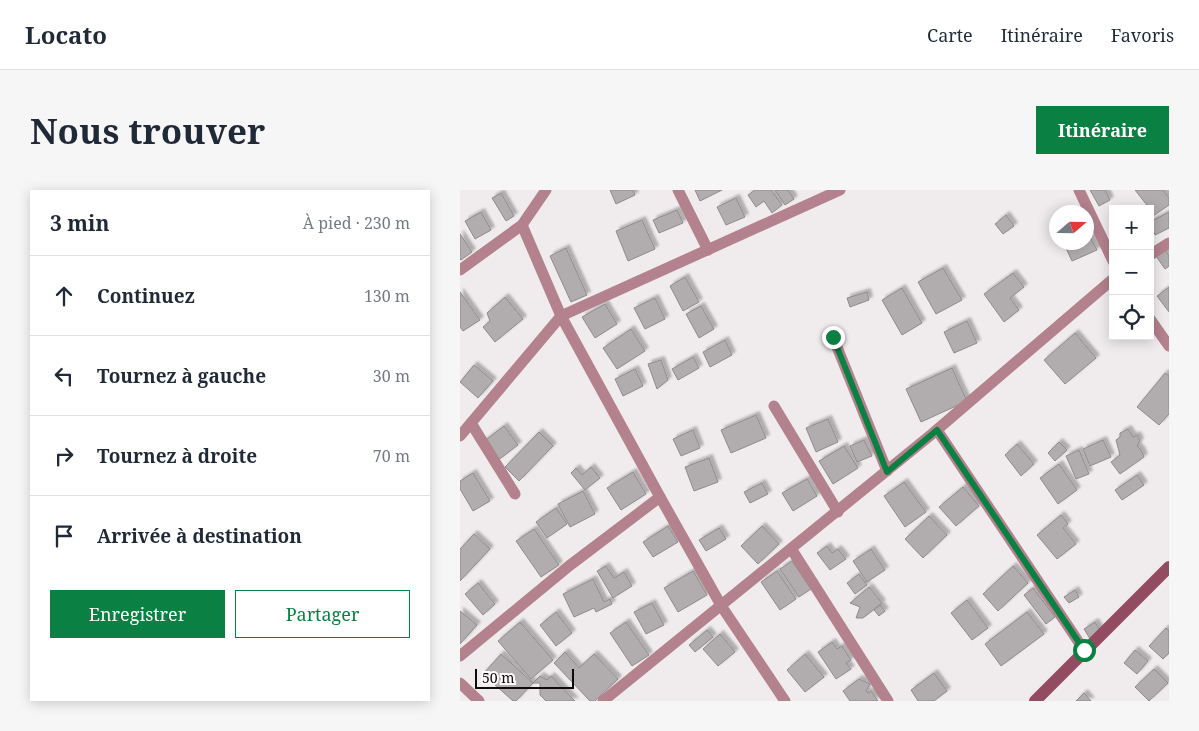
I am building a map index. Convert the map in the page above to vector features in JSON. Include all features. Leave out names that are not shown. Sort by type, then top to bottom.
[{"type":"street","points":[[460,270],[522,225],[546,190]]},
{"type":"street","points":[[678,190],[708,250]]},
{"type":"street","points":[[460,436],[561,316],[840,190]]},
{"type":"street","points":[[1079,190],[1109,252]]},
{"type":"street","points":[[522,225],[561,316],[660,497],[722,606],[784,701]]},
{"type":"street","points":[[1154,252],[1169,243]]},
{"type":"street","points":[[603,701],[887,472],[1109,282]]},
{"type":"street","points":[[1154,325],[1169,346]]},
{"type":"street","points":[[833,337],[887,472]]},
{"type":"street","points":[[774,406],[838,512]]},
{"type":"street","points":[[471,423],[515,494]]},
{"type":"street","points":[[937,430],[1084,650]]},
{"type":"street","points":[[460,656],[569,566],[660,497]]},
{"type":"street","points":[[792,550],[888,701]]},
{"type":"street","points":[[1035,701],[1084,650],[1169,568]]},
{"type":"street","points":[[460,683],[479,701]]},
{"type":"building","points":[[610,190],[633,190],[635,195],[616,204]]},
{"type":"building","points":[[695,190],[722,190],[700,201]]},
{"type":"building","points":[[755,190],[771,190],[782,205],[772,213],[764,201],[756,207],[748,195]]},
{"type":"building","points":[[775,190],[788,190],[794,199],[785,205]]},
{"type":"building","points":[[1090,190],[1105,190],[1110,200],[1099,206]]},
{"type":"building","points":[[1135,190],[1163,190],[1169,198],[1169,205],[1154,215],[1154,205],[1147,205]]},
{"type":"building","points":[[501,193],[514,216],[506,221],[492,198]]},
{"type":"building","points":[[736,198],[745,217],[726,225],[717,207]]},
{"type":"building","points":[[677,210],[683,223],[659,233],[653,220]]},
{"type":"building","points":[[481,212],[491,230],[475,239],[465,221]]},
{"type":"building","points":[[1169,212],[1169,228],[1155,235],[1154,220]]},
{"type":"building","points":[[1006,215],[1014,226],[1003,234],[995,224]]},
{"type":"building","points":[[642,220],[655,249],[628,261],[616,231]]},
{"type":"building","points":[[460,234],[472,252],[461,260],[460,259]]},
{"type":"building","points":[[1094,244],[1097,250],[1072,261],[1067,250],[1094,250]]},
{"type":"building","points":[[566,248],[587,295],[571,302],[550,256]]},
{"type":"building","points":[[1165,250],[1169,256],[1169,266],[1165,269],[1156,256]]},
{"type":"building","points":[[943,268],[962,300],[936,314],[918,282]]},
{"type":"building","points":[[1013,273],[1024,287],[1010,298],[1019,310],[1004,322],[984,294]]},
{"type":"building","points":[[685,277],[699,302],[683,311],[670,286]]},
{"type":"building","points":[[1169,287],[1169,312],[1157,296]]},
{"type":"building","points":[[902,288],[922,323],[902,335],[882,300]]},
{"type":"building","points":[[460,292],[480,320],[463,331],[460,327]]},
{"type":"building","points":[[867,292],[869,300],[850,307],[847,298]]},
{"type":"building","points":[[505,297],[523,319],[495,342],[483,327],[490,321],[487,313]]},
{"type":"building","points":[[655,298],[665,319],[645,329],[634,308]]},
{"type":"building","points":[[605,304],[617,324],[595,338],[582,317]]},
{"type":"building","points":[[701,306],[714,329],[699,338],[686,314]]},
{"type":"building","points":[[967,321],[977,343],[954,353],[944,332]]},
{"type":"building","points":[[631,329],[645,351],[617,369],[603,348]]},
{"type":"building","points":[[1075,333],[1096,358],[1065,384],[1044,360]]},
{"type":"building","points":[[725,340],[732,355],[710,367],[703,352]]},
{"type":"building","points":[[693,357],[699,368],[678,380],[672,369]]},
{"type":"building","points":[[661,360],[668,380],[657,389],[648,364]]},
{"type":"building","points":[[474,365],[493,381],[478,398],[460,382]]},
{"type":"building","points":[[952,368],[967,401],[921,422],[906,389]]},
{"type":"building","points":[[635,369],[643,386],[623,396],[615,379]]},
{"type":"building","points":[[1165,373],[1169,376],[1169,414],[1159,425],[1137,407]]},
{"type":"building","points":[[756,415],[766,438],[731,453],[721,430]]},
{"type":"building","points":[[828,419],[838,442],[816,452],[806,428]]},
{"type":"building","points":[[504,426],[518,445],[497,461],[483,442]]},
{"type":"building","points":[[1128,429],[1133,437],[1137,435],[1140,441],[1137,446],[1144,457],[1120,474],[1111,462],[1120,455],[1116,440],[1120,437],[1120,433]]},
{"type":"building","points":[[693,430],[700,448],[681,456],[673,439]]},
{"type":"building","points":[[539,432],[553,446],[519,481],[505,467]]},
{"type":"building","points":[[864,440],[872,456],[857,462],[850,446]]},
{"type":"building","points":[[1103,440],[1111,457],[1090,466],[1083,449]]},
{"type":"building","points":[[1059,442],[1067,450],[1055,461],[1048,453]]},
{"type":"building","points":[[1017,444],[1034,464],[1021,476],[1005,455]]},
{"type":"building","points":[[844,446],[858,468],[833,484],[819,461]]},
{"type":"building","points":[[1079,450],[1089,474],[1076,479],[1066,456]]},
{"type":"building","points":[[709,458],[718,482],[694,491],[685,467]]},
{"type":"building","points":[[1059,464],[1077,490],[1058,504],[1040,478]]},
{"type":"building","points":[[591,467],[600,478],[585,490],[571,473],[576,468],[582,475]]},
{"type":"building","points":[[633,472],[646,494],[621,510],[607,488]]},
{"type":"building","points":[[473,473],[490,501],[473,511],[460,489],[460,481]]},
{"type":"building","points":[[1137,475],[1144,485],[1122,500],[1115,490]]},
{"type":"building","points":[[807,479],[817,496],[793,511],[782,493]]},
{"type":"building","points":[[904,482],[926,512],[905,527],[884,496]]},
{"type":"building","points":[[762,483],[768,494],[750,503],[744,492]]},
{"type":"building","points":[[963,487],[979,506],[956,526],[939,507]]},
{"type":"building","points":[[583,491],[595,514],[570,527],[558,504]]},
{"type":"building","points":[[556,508],[567,524],[547,538],[536,522]]},
{"type":"building","points":[[1061,515],[1068,524],[1063,528],[1076,544],[1057,559],[1037,535]]},
{"type":"building","points":[[929,516],[947,535],[923,558],[905,539]]},
{"type":"building","points":[[668,526],[678,542],[653,557],[643,542]]},
{"type":"building","points":[[762,526],[779,544],[758,564],[741,546]]},
{"type":"building","points":[[719,528],[726,539],[706,551],[699,540]]},
{"type":"building","points":[[534,529],[559,565],[541,577],[516,541]]},
{"type":"building","points":[[474,534],[490,549],[460,581],[460,549]]},
{"type":"building","points":[[827,546],[832,553],[838,549],[846,559],[830,570],[817,553]]},
{"type":"building","points":[[871,549],[885,570],[867,582],[853,561]]},
{"type":"building","points":[[792,561],[811,589],[799,597],[780,569]]},
{"type":"building","points":[[606,566],[614,578],[624,572],[632,586],[613,598],[597,571]]},
{"type":"building","points":[[1013,566],[1028,583],[998,611],[983,594]]},
{"type":"building","points":[[693,571],[707,595],[678,612],[664,588]]},
{"type":"building","points":[[777,571],[796,599],[780,610],[761,582]]},
{"type":"building","points":[[859,574],[867,585],[855,594],[847,583]]},
{"type":"building","points":[[593,579],[604,602],[610,599],[612,604],[596,612],[594,608],[574,617],[563,594]]},
{"type":"building","points":[[478,583],[495,604],[483,615],[465,594]]},
{"type":"building","points":[[869,587],[882,603],[863,618],[856,618],[860,607],[850,603]]},
{"type":"building","points":[[1033,588],[1055,617],[1046,624],[1024,595]]},
{"type":"building","points":[[1075,590],[1079,597],[1069,603],[1064,597]]},
{"type":"building","points":[[967,600],[988,628],[972,640],[951,613]]},
{"type":"building","points":[[652,603],[664,625],[646,634],[634,612]]},
{"type":"building","points":[[880,605],[885,611],[879,616],[874,610]]},
{"type":"building","points":[[460,611],[477,625],[460,644]]},
{"type":"building","points":[[556,612],[572,633],[556,646],[540,625]]},
{"type":"building","points":[[1027,612],[1044,634],[1001,666],[985,644]]},
{"type":"building","points":[[520,622],[553,660],[531,679],[498,641]]},
{"type":"building","points":[[626,622],[649,655],[632,666],[610,633]]},
{"type":"building","points":[[1095,622],[1103,635],[1092,642],[1084,629]]},
{"type":"building","points":[[1166,628],[1169,631],[1169,653],[1163,659],[1149,646]]},
{"type":"building","points":[[707,630],[713,637],[695,652],[689,645]]},
{"type":"building","points":[[720,634],[735,652],[718,666],[703,649]]},
{"type":"building","points":[[832,642],[837,649],[842,646],[851,660],[846,663],[851,669],[836,679],[818,652]]},
{"type":"building","points":[[1135,650],[1148,661],[1137,674],[1124,663]]},
{"type":"building","points":[[565,652],[579,668],[594,654],[618,679],[595,701],[590,701],[554,663]]},
{"type":"building","points":[[501,654],[533,683],[516,701],[513,701],[483,674]]},
{"type":"building","points":[[805,654],[824,677],[805,692],[787,670]]},
{"type":"building","points":[[1154,669],[1168,683],[1149,701],[1135,687]]},
{"type":"building","points":[[934,673],[947,691],[934,701],[918,701],[911,690]]},
{"type":"building","points":[[540,676],[547,680],[551,676],[575,701],[546,701],[540,695],[540,683],[533,683]]},
{"type":"building","points":[[859,679],[870,684],[866,691],[868,693],[871,691],[878,701],[850,701],[843,691]]},
{"type":"building","points":[[1084,693],[1091,701],[1076,701]]},
{"type":"route","points":[[833,337],[860,400],[887,472],[937,430],[1084,650]]}]
